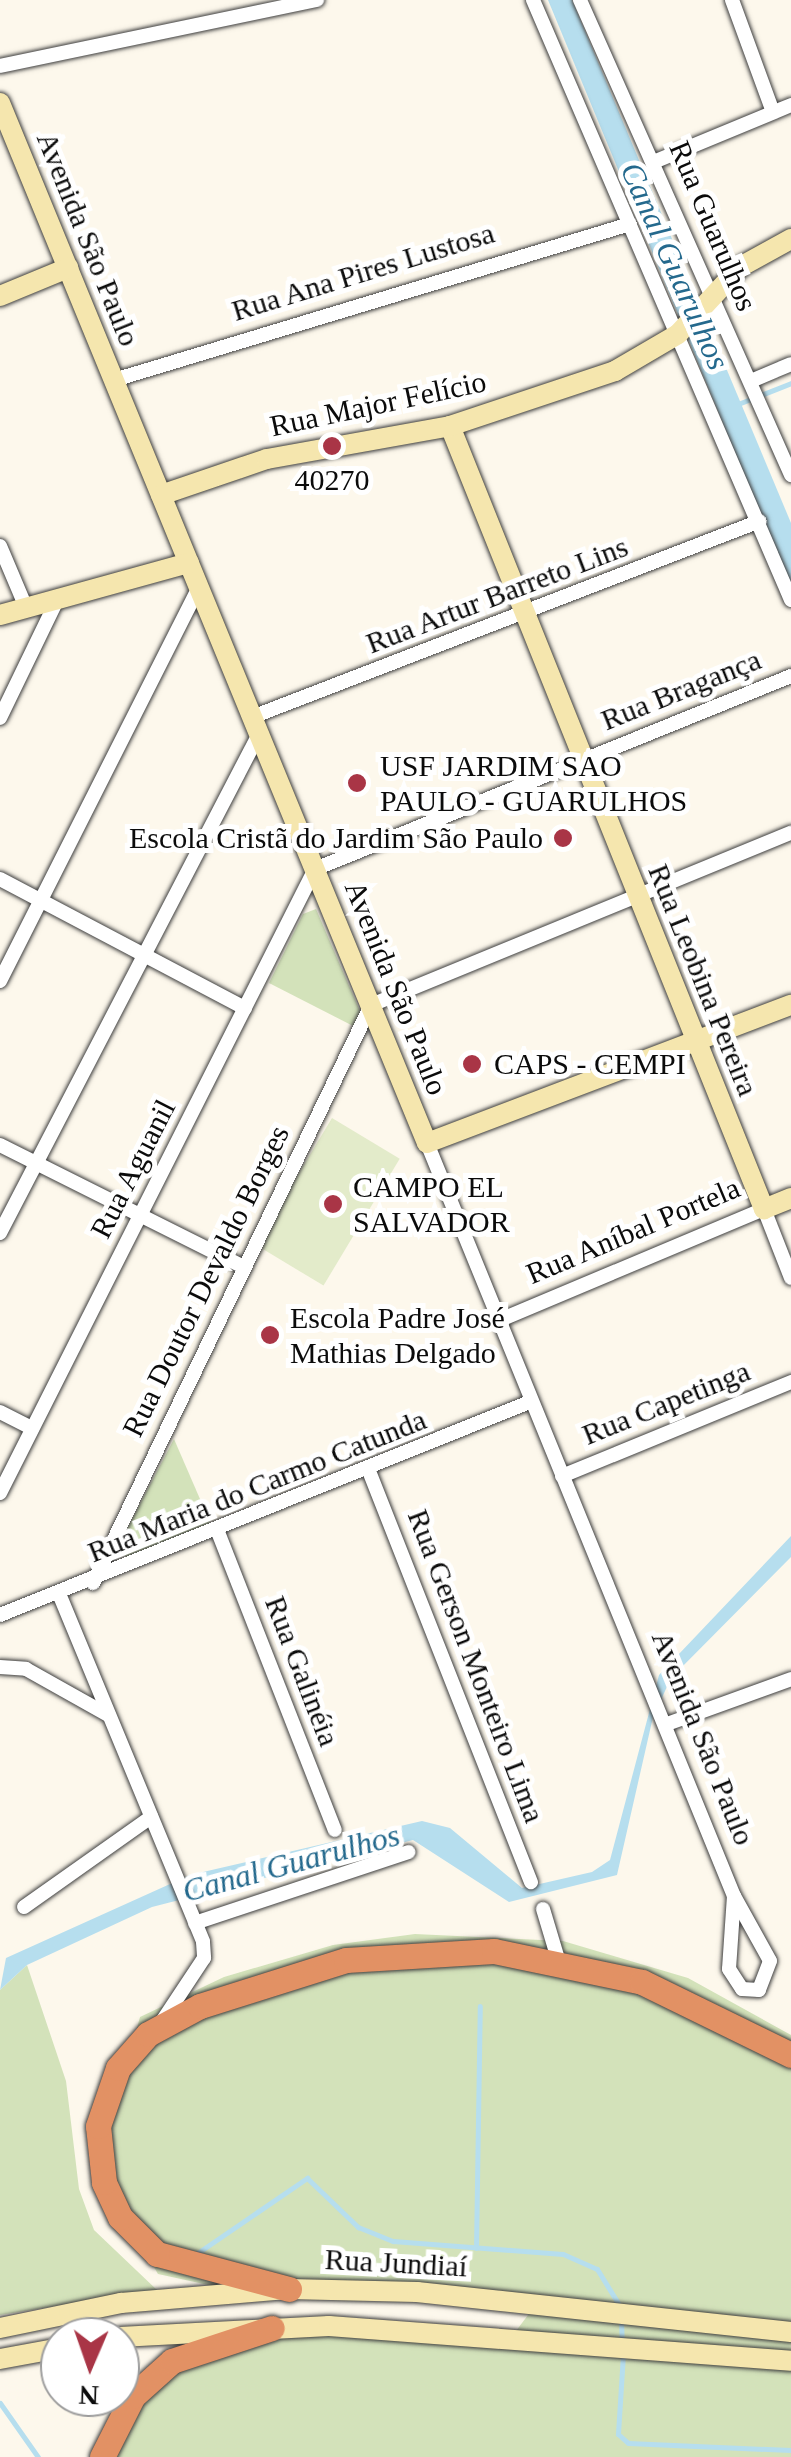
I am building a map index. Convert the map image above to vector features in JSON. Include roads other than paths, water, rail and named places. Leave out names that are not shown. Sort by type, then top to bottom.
[{"type":"highway","points":[[290,2288],[168,2260],[112,2204],[100,2169],[100,2110],[118,2068],[158,2026],[242,1990],[363,1956],[478,1950],[558,1959],[685,1999],[791,2055]]},
{"type":"highway","points":[[102,2457],[133,2396],[172,2361],[272,2328]]},
{"type":"main road","name":"Avenida São Paulo","points":[[0,103],[428,1143]]},
{"type":"main road","name":"Rua Major Felício","points":[[161,494],[266,459],[450,426],[615,372],[680,331],[708,299],[791,239]]},
{"type":"main road","points":[[0,296],[68,268]]},
{"type":"main road","name":"Rua Leobina Pereira","points":[[450,426],[578,761],[764,1208]]},
{"type":"main road","points":[[0,615],[189,562]]},
{"type":"main road","points":[[428,1143],[791,1005]]},
{"type":"main road","name":"Rua Aníbal Portela","points":[[764,1208],[791,1198]]},
{"type":"main road","name":"Rua Jundiaí","points":[[0,2328],[121,2303],[290,2288],[548,2304],[791,2332]]},
{"type":"main road","points":[[140,2336],[272,2328],[546,2336],[791,2361]]},
{"type":"main road","points":[[0,2359],[40,2352]]},
{"type":"street","points":[[0,66],[261,4],[317,0]]},
{"type":"street","points":[[533,0],[680,331],[791,600]]},
{"type":"street","name":"Rua Guarulhos","points":[[580,0],[656,161],[708,299],[751,381],[791,475]]},
{"type":"street","points":[[732,0],[773,112]]},
{"type":"street","points":[[656,161],[791,105]]},
{"type":"street","name":"Rua Ana Pires Lustosa","points":[[114,380],[630,224]]},
{"type":"street","points":[[751,381],[791,364]]},
{"type":"street","name":"Rua Artur Barreto Lins","points":[[256,726],[760,522]]},
{"type":"street","points":[[0,546],[26,610]]},
{"type":"street","points":[[0,981],[199,587]]},
{"type":"street","points":[[0,718],[56,602]]},
{"type":"street","name":"Rua Bragança","points":[[315,869],[791,676]]},
{"type":"street","points":[[0,1233],[256,726]]},
{"type":"street","points":[[370,1005],[791,833]]},
{"type":"street","name":"Rua Aguanil","points":[[0,1493],[315,869]]},
{"type":"street","points":[[0,880],[245,1008]]},
{"type":"street","name":"Rua Doutor Devaldo Borges","points":[[93,1583],[370,1005]]},
{"type":"street","name":"Avenida São Paulo","points":[[428,1143],[734,1896],[770,1962],[759,1990],[742,1989],[729,1969],[734,1896]]},
{"type":"street","points":[[0,1145],[244,1268]]},
{"type":"street","name":"Rua Leobina Pereira","points":[[764,1208],[791,1278]]},
{"type":"street","name":"Rua Aníbal Portela","points":[[500,1320],[764,1208]]},
{"type":"street","name":"Rua Capetinga","points":[[562,1476],[791,1382]]},
{"type":"street","name":"Rua Maria do Carmo Catunda","points":[[0,1616],[93,1583],[532,1401]]},
{"type":"street","points":[[0,1412],[32,1428]]},
{"type":"street","name":"Rua Gerson Monteiro Lima","points":[[370,1471],[532,1882]]},
{"type":"street","name":"Rua Galinéia","points":[[218,1532],[334,1830]]},
{"type":"street","points":[[60,1596],[195,1923],[204,1958],[158,2026]]},
{"type":"street","points":[[0,1667],[35,1673],[108,1716]]},
{"type":"street","points":[[667,1724],[791,1679]]},
{"type":"street","points":[[24,1907],[151,1817]]},
{"type":"street","points":[[195,1923],[408,1852]]},
{"type":"street","points":[[543,1909],[558,1959]]},
{"type":"water","name":"Canal Guarulhos","points":[[548,0],[572,0],[791,523],[791,588]]},
{"type":"water","points":[[791,1536],[791,1557],[671,1678],[653,1717],[617,1875],[509,1902],[413,1840],[152,1907],[27,1965],[0,1990],[6,1958],[190,1875],[422,1821],[450,1828],[522,1888],[592,1872],[610,1860],[659,1675]]},
{"type":"waterway","points":[[738,404],[791,383]]},
{"type":"waterway","points":[[476,2248],[480,2006]]},
{"type":"waterway","points":[[196,2254],[307,2178],[358,2227],[393,2241],[563,2254],[597,2269],[621,2308]]},
{"type":"waterway","points":[[621,2319],[622,2343]]},
{"type":"waterway","points":[[623,2354],[618,2434],[628,2443],[791,2450]]},
{"type":"waterway","points":[[0,2403],[38,2457]]},
{"type":"place","name":"40270","points":[[332,446]]},
{"type":"place","name":"USF JARDIM SAO PAULO - GUARULHOS","points":[[357,783]]},
{"type":"place","name":"Escola Cristã do Jardim São Paulo","points":[[563,838]]},
{"type":"place","name":"CAPS - CEMPI","points":[[472,1064]]},
{"type":"place","name":"CAMPO EL SALVADOR","points":[[333,1204]]},
{"type":"place","name":"Escola Padre José Mathias Delgado","points":[[270,1335]]}]
